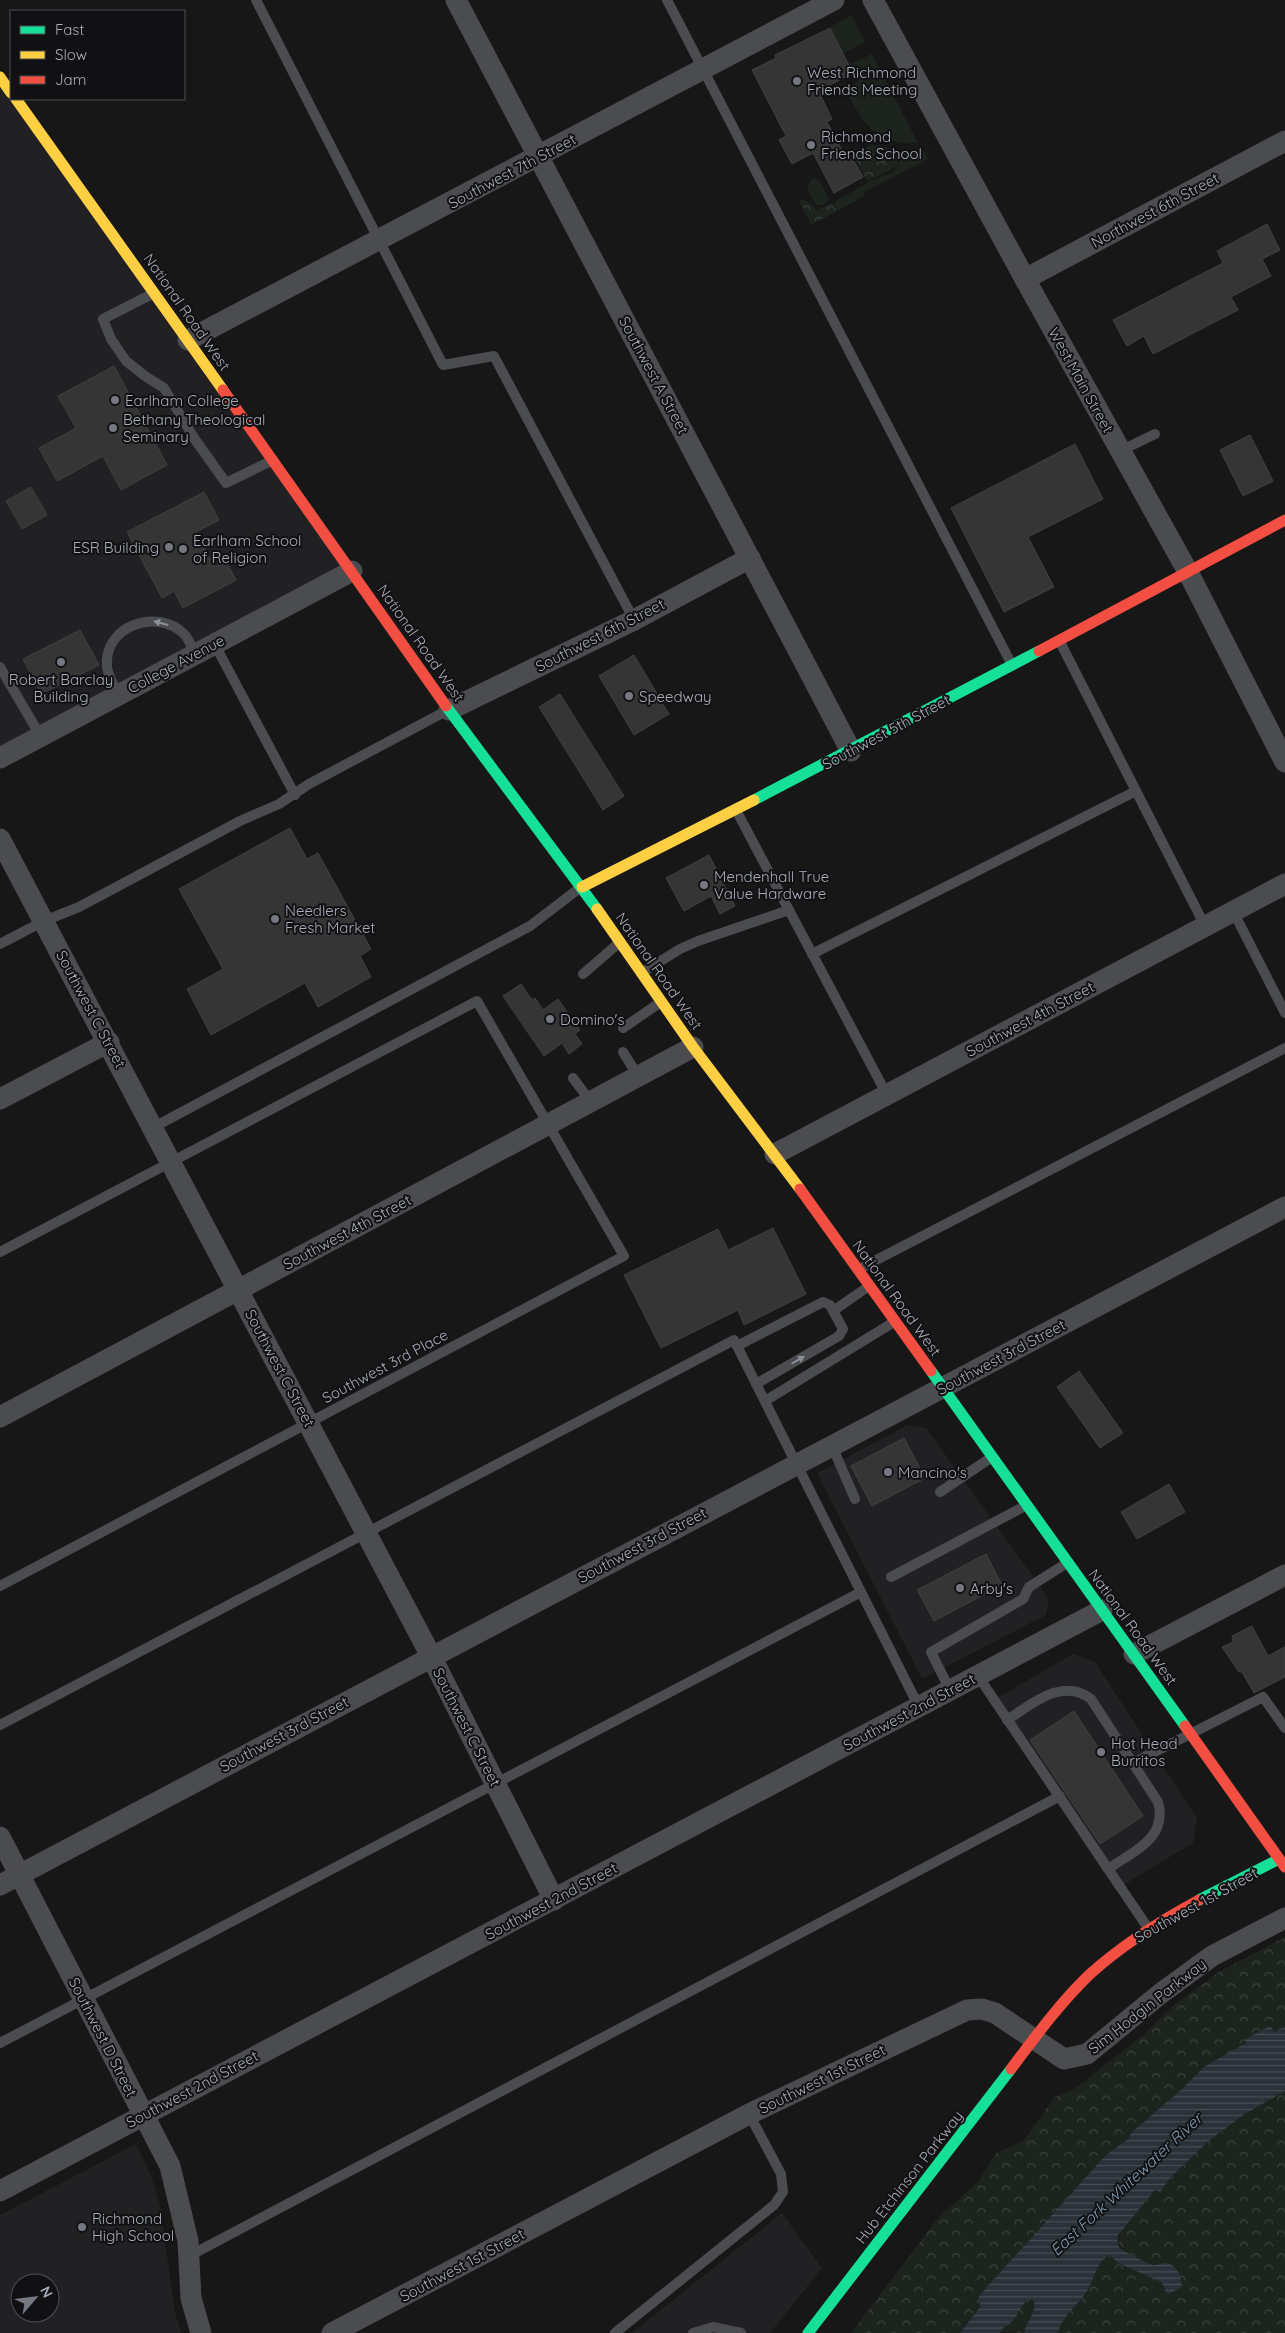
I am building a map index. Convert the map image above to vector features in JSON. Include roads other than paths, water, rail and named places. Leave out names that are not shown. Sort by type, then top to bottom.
[{"type":"main road","points":[[0,77],[10,92]]},
{"type":"main road","name":"National Road West","points":[[17,100],[274,460],[448,710],[582,887],[693,1047],[775,1154],[944,1387],[1283,1861]]},
{"type":"main road","name":"Southwest 5th Street","points":[[582,887],[852,751],[1285,520]]},
{"type":"main road","name":"Southwest 1st Street","points":[[1035,2040],[1061,2007],[1101,1964],[1148,1929],[1211,1893],[1283,1861]]},
{"type":"main road","name":"Hub Etchinson Parkway","points":[[808,2333],[1035,2040]]},
{"type":"street","name":"Southwest A Street","points":[[456,0],[852,751]]},
{"type":"street","name":"Southwest 7th Street","points":[[188,340],[834,0]]},
{"type":"street","name":"West Main Street","points":[[873,0],[1188,572],[1285,762]]},
{"type":"street","name":"Northwest 6th Street","points":[[1025,279],[1285,141]]},
{"type":"street","name":"Southwest 6th Street","points":[[448,710],[634,620],[750,558]]},
{"type":"street","name":"College Avenue","points":[[0,758],[352,571]]},
{"type":"street","name":"Southwest C Street","points":[[0,839],[154,1127],[432,1656],[554,1900]]},
{"type":"street","name":"Southwest 4th Street","points":[[775,1154],[1285,884]]},
{"type":"street","points":[[0,1099],[109,1042]]},
{"type":"street","name":"Southwest 4th Street","points":[[0,1417],[693,1047]]},
{"type":"street","name":"Southwest 3rd Street","points":[[0,1885],[1285,1207]]},
{"type":"street","points":[[1134,1654],[1285,1575]]},
{"type":"street","name":"Southwest 2nd Street","points":[[0,2191],[1102,1610]]},
{"type":"street","name":"Southwest D Street","points":[[0,1837],[172,2173],[188,2242],[192,2298],[201,2333]]},
{"type":"street","name":"Sim Hodgin Parkway","points":[[1035,2040],[1064,2059],[1087,2054],[1160,1994],[1212,1956],[1285,1918]]},
{"type":"street","name":"Southwest 1st Street","points":[[332,2333],[749,2114],[967,2010],[982,2009],[995,2013],[1035,2040]]},
{"type":"lane","points":[[256,0],[443,365],[494,356],[634,620]]},
{"type":"lane","points":[[667,0],[1012,665]]},
{"type":"lane","points":[[155,292],[103,319],[111,339],[118,350],[136,370],[164,388],[194,438],[226,483],[274,460]]},
{"type":"lane","points":[[1120,451],[1155,434]]},
{"type":"lane","points":[[118,695],[107,667],[110,645],[118,633],[132,625],[152,620],[176,628],[185,635],[195,654]]},
{"type":"lane","points":[[1058,640],[1205,926]]},
{"type":"lane","points":[[214,644],[295,795]]},
{"type":"lane","points":[[0,667],[40,737]]},
{"type":"lane","points":[[0,944],[44,920],[79,907],[232,825],[295,795],[309,784],[448,710]]},
{"type":"lane","points":[[812,954],[1136,791]]},
{"type":"lane","points":[[735,810],[887,1095]]},
{"type":"lane","points":[[154,1127],[530,926],[582,887]]},
{"type":"lane","points":[[642,973],[680,949],[698,941],[789,910]]},
{"type":"lane","points":[[1233,911],[1285,1013]]},
{"type":"lane","points":[[583,974],[620,942]]},
{"type":"lane","points":[[0,1252],[477,1001],[548,1124]]},
{"type":"lane","points":[[623,1028],[662,1002]]},
{"type":"lane","points":[[858,1270],[1285,1048]]},
{"type":"lane","points":[[623,1052],[638,1076]]},
{"type":"lane","points":[[573,1078],[591,1102]]},
{"type":"lane","name":"Southwest 3rd Place","points":[[0,1586],[624,1256],[548,1124]]},
{"type":"lane","points":[[833,1311],[870,1286]]},
{"type":"lane","points":[[737,1346],[819,1304],[827,1303],[843,1329],[839,1336],[756,1384]]},
{"type":"lane","points":[[765,1401],[896,1321]]},
{"type":"lane","points":[[0,1725],[734,1340],[919,1707]]},
{"type":"lane","points":[[832,1446],[855,1499]]},
{"type":"lane","points":[[940,1492],[993,1456]]},
{"type":"lane","points":[[890,1577],[1027,1505]]},
{"type":"lane","points":[[950,1690],[930,1652],[1023,1599],[1029,1587],[1068,1562]]},
{"type":"lane","points":[[0,2043],[861,1592]]},
{"type":"lane","points":[[978,1676],[1148,1929]]},
{"type":"lane","points":[[1007,1720],[1056,1692],[1081,1691],[1091,1699],[1158,1802],[1162,1815],[1159,1828],[1148,1841],[1108,1869]]},
{"type":"lane","points":[[1133,1763],[1263,1697],[1285,1728]]},
{"type":"lane","points":[[189,2256],[1060,1796]]},
{"type":"lane","points":[[615,2333],[774,2205],[783,2192],[781,2174],[749,2114]]},
{"type":"lane","points":[[693,2333],[713,2326],[742,2333]]},
{"type":"water","name":"East Fork Whitewater River","points":[[1271,2027],[1274,2032],[1285,2027],[1285,2091],[1245,2114],[1211,2139],[1171,2177],[1160,2192],[1155,2190],[1118,2235],[1119,2247],[1121,2249],[1151,2264],[1166,2263],[1173,2266],[1180,2276],[1182,2287],[1168,2294],[1161,2282],[1118,2263],[1110,2255],[1101,2263],[1088,2289],[1065,2317],[1058,2333],[1024,2333],[1034,2310],[1032,2297],[1000,2333],[960,2333],[980,2307],[979,2296],[1105,2156],[1128,2139],[1132,2132],[1181,2090],[1204,2067],[1246,2043],[1246,2039]]},
{"type":"place","name":"West Richmond Friends Meeting","points":[[797,81]]},
{"type":"place","name":"Richmond Friends School","points":[[811,145]]},
{"type":"place","name":"Earlham College","points":[[115,400]]},
{"type":"place","name":"Bethany Theological Seminary","points":[[113,428]]},
{"type":"place","name":"ESR Building","points":[[169,547]]},
{"type":"place","name":"Earlham School of Religion","points":[[183,549]]},
{"type":"place","name":"Robert Barclay Building","points":[[61,662]]},
{"type":"place","name":"Speedway","points":[[629,696]]},
{"type":"place","name":"Mendenhall True Value Hardware","points":[[704,885]]},
{"type":"place","name":"Needlers Fresh Market","points":[[275,919]]},
{"type":"place","name":"Domino's","points":[[550,1019]]},
{"type":"place","name":"Mancino's","points":[[888,1472]]},
{"type":"place","name":"Arby's","points":[[960,1588]]},
{"type":"place","name":"Hot Head Burritos","points":[[1101,1752]]},
{"type":"place","name":"Richmond High School","points":[[82,2227]]}]
